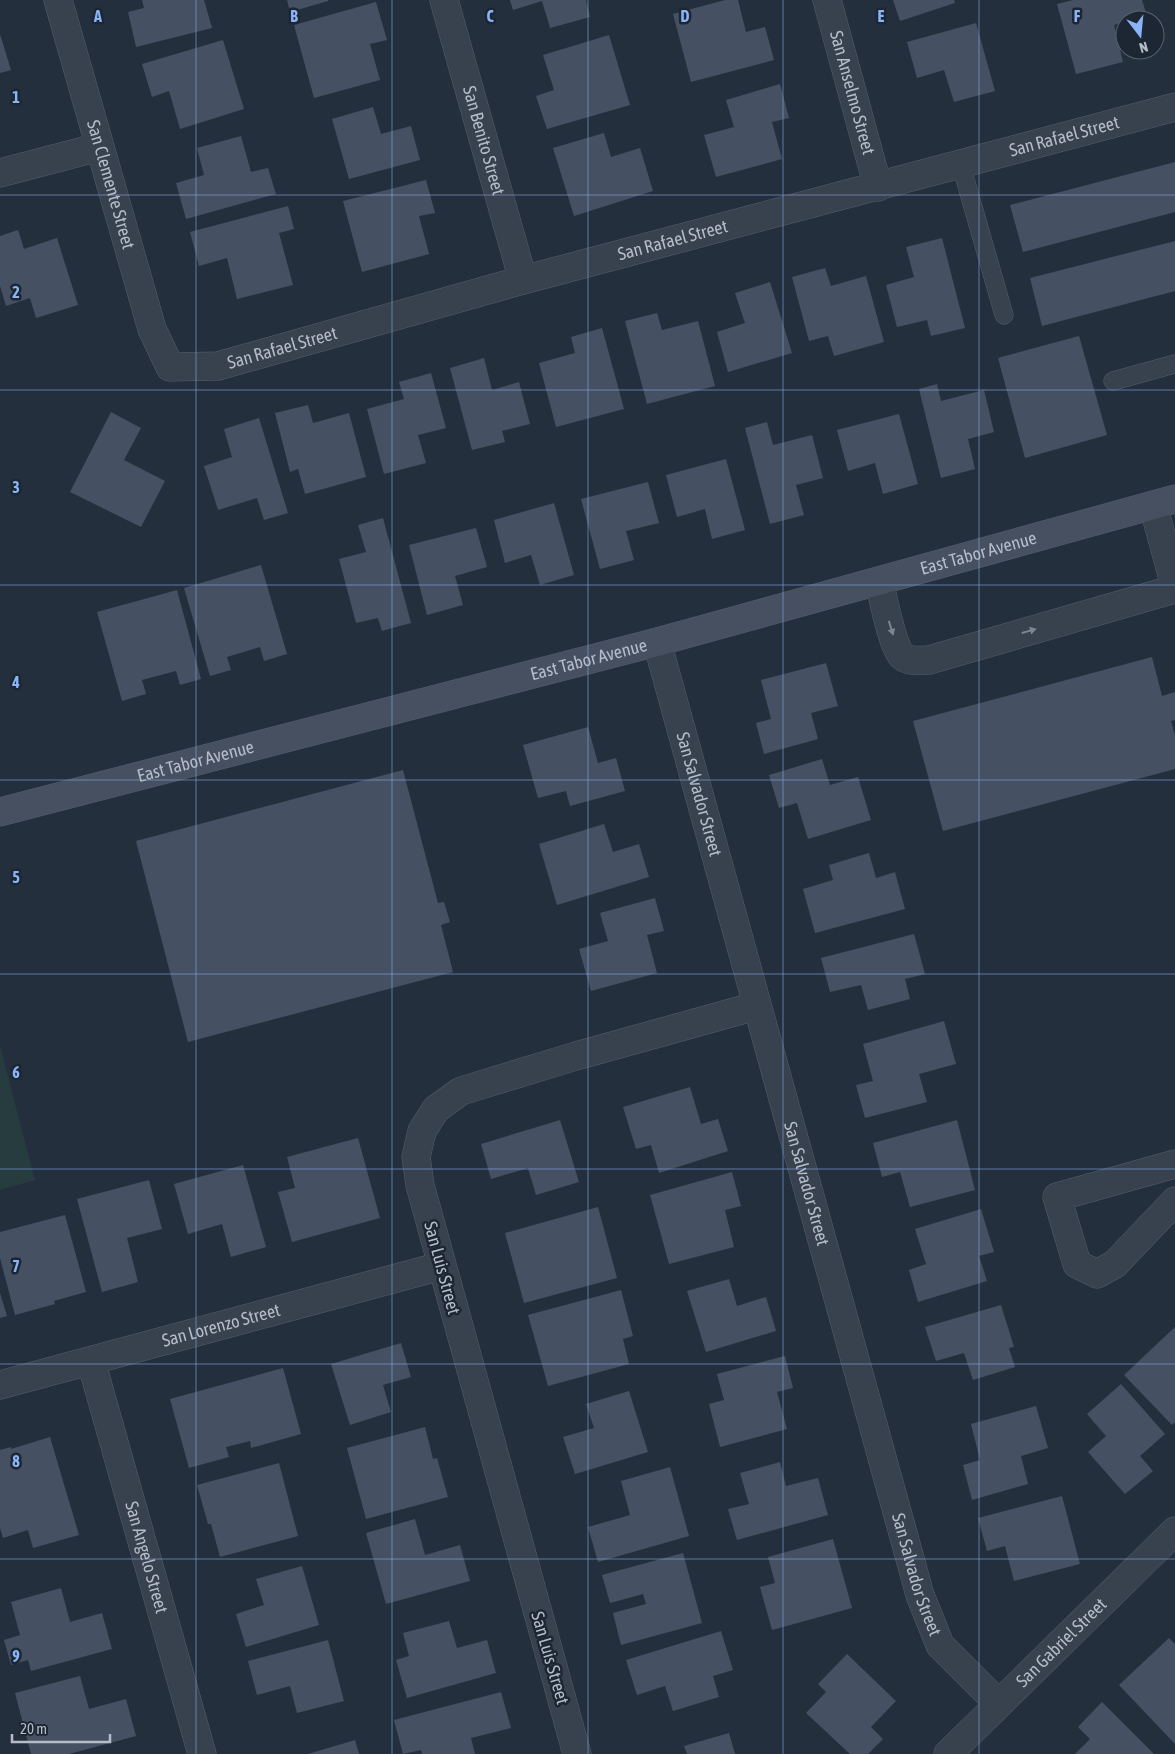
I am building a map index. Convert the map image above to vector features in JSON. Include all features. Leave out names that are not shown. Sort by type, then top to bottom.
[{"type":"main road","name":"East Tabor Avenue","points":[[0,812],[657,642],[1164,502]]},
{"type":"street","name":"San Clemente Street","points":[[58,0],[152,329],[170,367]]},
{"type":"street","name":"San Benito Street","points":[[444,0],[523,280]]},
{"type":"street","name":"San Anselmo Street","points":[[826,0],[878,187]]},
{"type":"street","name":"San Rafael Street","points":[[170,367],[218,366],[523,280],[1175,107]]},
{"type":"street","points":[[0,173],[99,147]]},
{"type":"street","points":[[878,581],[897,646],[903,656],[912,661],[929,660],[1175,588],[1164,502]]},
{"type":"street","name":"San Salvador Street","points":[[657,642],[920,1595],[940,1645],[999,1704]]},
{"type":"street","name":"San Luis Street","points":[[577,1754],[441,1266],[420,1185],[416,1156],[422,1131],[436,1109],[461,1091],[576,1056],[756,1006]]},
{"type":"street","points":[[1175,1164],[1057,1197],[1077,1264],[1097,1274],[1115,1264],[1175,1202]]},
{"type":"street","name":"San Lorenzo Street","points":[[0,1385],[441,1266]]},
{"type":"street","name":"San Angelo Street","points":[[91,1361],[202,1754]]},
{"type":"street","name":"San Gabriel Street","points":[[948,1754],[1175,1531]]},
{"type":"lane","points":[[960,165],[1004,315]]},
{"type":"lane","points":[[1113,381],[1175,364]]},
{"type":"green space","points":[[0,1046],[35,1180],[0,1190]]},
{"type":"building","points":[[142,0],[204,0],[212,28],[136,47],[128,12],[144,8]]},
{"type":"building","points":[[287,0],[328,0],[328,1],[290,12]]},
{"type":"building","points":[[510,0],[586,0],[590,17],[550,28],[542,1],[513,10]]},
{"type":"building","points":[[725,0],[738,0],[746,32],[765,27],[774,60],[691,82],[673,14]]},
{"type":"building","points":[[893,0],[954,0],[955,3],[900,21]]},
{"type":"building","points":[[1073,0],[1142,0],[1145,10],[1115,10],[1115,60],[1123,60],[1123,62],[1076,74],[1057,4]]},
{"type":"building","points":[[376,2],[387,40],[370,44],[380,80],[314,98],[294,25]]},
{"type":"building","points":[[976,23],[995,91],[954,102],[944,70],[917,78],[907,42]]},
{"type":"building","points":[[0,34],[11,70],[0,73]]},
{"type":"building","points":[[609,35],[630,105],[547,129],[536,96],[554,90],[543,55]]},
{"type":"building","points":[[223,40],[244,109],[180,129],[169,91],[152,97],[142,64]]},
{"type":"building","points":[[780,84],[789,118],[772,122],[782,159],[716,177],[704,135],[734,127],[726,100]]},
{"type":"building","points":[[373,107],[381,134],[411,126],[420,160],[349,179],[332,119]]},
{"type":"building","points":[[604,133],[611,157],[640,148],[653,191],[574,216],[553,148]]},
{"type":"building","points":[[241,136],[251,172],[268,168],[276,194],[186,219],[176,183],[204,175],[197,148]]},
{"type":"building","points":[[1175,162],[1175,212],[1023,252],[1010,205]]},
{"type":"building","points":[[426,180],[435,213],[419,216],[429,254],[362,272],[343,201]]},
{"type":"building","points":[[288,206],[294,229],[279,233],[293,285],[237,299],[227,258],[199,266],[190,232]]},
{"type":"building","points":[[18,230],[24,249],[57,238],[78,305],[36,318],[30,298],[6,306],[0,286],[0,236]]},
{"type":"building","points":[[942,238],[965,328],[931,336],[927,320],[897,327],[886,285],[914,277],[906,247]]},
{"type":"building","points":[[1175,241],[1175,291],[1042,326],[1030,278]]},
{"type":"building","points":[[825,268],[831,286],[866,276],[884,342],[834,356],[828,336],[809,341],[792,277]]},
{"type":"building","points":[[770,282],[792,353],[728,372],[717,332],[745,323],[735,293]]},
{"type":"building","points":[[657,313],[662,330],[698,321],[715,386],[647,404],[625,321]]},
{"type":"building","points":[[602,328],[624,409],[556,427],[539,363],[575,353],[571,337]]},
{"type":"building","points":[[1079,336],[1107,435],[1025,458],[998,358]]},
{"type":"building","points":[[484,358],[492,390],[519,382],[530,424],[502,431],[505,442],[472,450],[450,368]]},
{"type":"building","points":[[431,373],[446,428],[418,435],[426,463],[384,474],[367,409],[404,399],[399,382]]},
{"type":"building","points":[[937,384],[941,401],[984,390],[994,432],[968,439],[975,469],[941,478],[919,389]]},
{"type":"building","points":[[308,405],[313,423],[349,413],[366,477],[305,494],[298,469],[290,472],[275,413]]},
{"type":"building","points":[[111,412],[141,428],[124,460],[165,481],[141,527],[70,492]]},
{"type":"building","points":[[899,414],[918,484],[883,494],[875,463],[848,471],[837,430]]},
{"type":"building","points":[[259,418],[288,513],[264,520],[257,498],[218,510],[204,466],[232,457],[224,429]]},
{"type":"building","points":[[767,422],[773,445],[812,435],[823,478],[796,485],[804,515],[770,524],[745,428]]},
{"type":"building","points":[[726,459],[745,530],[712,539],[705,509],[677,517],[666,475]]},
{"type":"building","points":[[648,482],[659,523],[626,531],[634,560],[600,569],[581,499]]},
{"type":"building","points":[[554,503],[574,575],[540,585],[531,555],[505,563],[494,520]]},
{"type":"building","points":[[383,518],[411,623],[382,631],[378,618],[356,623],[339,559],[366,552],[358,525]]},
{"type":"building","points":[[476,528],[487,567],[455,576],[463,605],[427,615],[409,545]]},
{"type":"building","points":[[261,565],[287,654],[264,661],[260,647],[227,657],[231,670],[210,676],[184,588]]},
{"type":"building","points":[[177,590],[201,679],[180,685],[176,671],[142,680],[146,694],[122,701],[97,612]]},
{"type":"building","points":[[1152,657],[1162,696],[1175,692],[1175,720],[1171,721],[1175,735],[1175,769],[943,831],[913,721]]},
{"type":"building","points":[[826,663],[838,706],[811,713],[818,739],[764,754],[756,723],[771,719],[761,680]]},
{"type":"building","points":[[588,727],[598,763],[616,758],[625,791],[570,806],[566,791],[538,798],[523,745]]},
{"type":"building","points":[[822,759],[830,785],[858,777],[871,820],[808,839],[797,803],[779,808],[769,775]]},
{"type":"building","points":[[403,770],[438,903],[444,902],[450,922],[441,925],[453,972],[188,1042],[136,841]]},
{"type":"building","points":[[604,824],[613,852],[639,844],[649,877],[557,905],[539,844]]},
{"type":"building","points":[[869,853],[876,878],[895,872],[905,909],[815,933],[803,889],[833,880],[829,865]]},
{"type":"building","points":[[655,898],[664,931],[647,935],[657,973],[591,991],[579,949],[608,941],[600,913]]},
{"type":"building","points":[[914,934],[925,974],[905,979],[910,999],[868,1010],[861,985],[830,992],[821,958]]},
{"type":"building","points":[[944,1021],[956,1064],[919,1074],[927,1102],[865,1118],[856,1085],[873,1081],[863,1044]]},
{"type":"building","points":[[690,1087],[701,1124],[718,1119],[728,1151],[659,1173],[651,1145],[636,1149],[623,1107]]},
{"type":"building","points":[[560,1120],[579,1182],[536,1195],[528,1168],[491,1179],[481,1144]]},
{"type":"building","points":[[957,1120],[975,1190],[910,1207],[900,1172],[882,1177],[873,1143]]},
{"type":"building","points":[[358,1138],[380,1218],[292,1242],[278,1192],[295,1188],[287,1157]]},
{"type":"building","points":[[243,1165],[266,1247],[231,1257],[222,1224],[188,1234],[174,1184]]},
{"type":"building","points":[[732,1172],[741,1206],[725,1210],[734,1247],[669,1264],[650,1195]]},
{"type":"building","points":[[149,1180],[162,1229],[127,1238],[138,1282],[102,1292],[77,1199]]},
{"type":"building","points":[[598,1207],[617,1278],[524,1303],[505,1233]]},
{"type":"building","points":[[981,1209],[994,1252],[979,1256],[987,1281],[918,1302],[909,1270],[926,1264],[915,1229]]},
{"type":"building","points":[[65,1215],[86,1292],[54,1301],[55,1304],[15,1315],[0,1258],[0,1232]]},
{"type":"building","points":[[729,1279],[737,1306],[766,1297],[776,1331],[706,1352],[687,1291]]},
{"type":"building","points":[[621,1290],[633,1336],[623,1339],[629,1364],[548,1386],[528,1315]]},
{"type":"building","points":[[0,1293],[7,1316],[0,1318]]},
{"type":"building","points":[[1001,1305],[1014,1347],[1009,1348],[1015,1367],[973,1380],[964,1353],[936,1361],[925,1327]]},
{"type":"building","points":[[1175,1327],[1175,1422],[1172,1425],[1124,1375]]},
{"type":"building","points":[[401,1343],[411,1377],[383,1385],[391,1412],[350,1425],[331,1364]]},
{"type":"building","points":[[785,1356],[793,1388],[777,1392],[787,1429],[720,1447],[709,1404],[724,1400],[717,1374]]},
{"type":"building","points":[[283,1368],[301,1434],[251,1448],[250,1441],[226,1447],[229,1457],[189,1468],[170,1399]]},
{"type":"building","points":[[1121,1384],[1165,1434],[1140,1456],[1153,1471],[1125,1494],[1088,1452],[1106,1436],[1087,1414]]},
{"type":"building","points":[[629,1391],[648,1452],[575,1474],[563,1437],[594,1428],[586,1404]]},
{"type":"building","points":[[1036,1406],[1048,1448],[1021,1456],[1028,1484],[972,1500],[963,1465],[980,1460],[971,1424]]},
{"type":"building","points":[[425,1427],[433,1459],[437,1458],[448,1497],[366,1519],[347,1448]]},
{"type":"building","points":[[50,1437],[79,1535],[33,1548],[28,1530],[3,1538],[0,1528],[0,1450],[11,1447],[11,1449]]},
{"type":"building","points":[[780,1462],[786,1486],[818,1478],[828,1515],[737,1540],[728,1509],[749,1504],[740,1473]]},
{"type":"building","points":[[279,1463],[298,1536],[220,1557],[197,1485]]},
{"type":"building","points":[[670,1467],[689,1536],[598,1562],[588,1527],[630,1515],[621,1481]]},
{"type":"building","points":[[1062,1496],[1080,1564],[1014,1581],[1005,1546],[987,1551],[978,1518]]},
{"type":"building","points":[[415,1519],[425,1555],[460,1545],[470,1581],[386,1604],[366,1533]]},
{"type":"building","points":[[833,1539],[852,1608],[772,1630],[760,1587],[775,1583],[768,1557]]},
{"type":"building","points":[[683,1553],[702,1623],[621,1645],[613,1613],[646,1604],[643,1594],[610,1603],[602,1575]]},
{"type":"building","points":[[302,1566],[319,1625],[246,1647],[236,1614],[264,1605],[256,1579]]},
{"type":"building","points":[[61,1588],[70,1622],[102,1613],[112,1649],[31,1671],[28,1660],[11,1665],[4,1640],[20,1635],[11,1602]]},
{"type":"building","points":[[449,1621],[457,1648],[487,1640],[496,1673],[407,1698],[396,1660],[409,1656],[403,1633]]},
{"type":"building","points":[[721,1631],[733,1670],[713,1676],[719,1697],[673,1711],[665,1686],[637,1695],[626,1660]]},
{"type":"building","points":[[1169,1638],[1175,1644],[1175,1744],[1119,1685]]},
{"type":"building","points":[[328,1640],[344,1701],[297,1713],[290,1686],[257,1695],[248,1661]]},
{"type":"building","points":[[847,1654],[896,1701],[871,1727],[883,1739],[868,1754],[850,1754],[806,1713],[826,1692],[818,1684]]},
{"type":"building","points":[[80,1676],[89,1709],[126,1699],[136,1736],[69,1754],[31,1754],[15,1693]]},
{"type":"building","points":[[501,1692],[511,1728],[471,1738],[475,1754],[422,1754],[421,1750],[403,1754],[394,1720]]},
{"type":"building","points":[[1102,1702],[1154,1754],[1075,1754],[1090,1739],[1078,1727]]},
{"type":"building","points":[[729,1733],[735,1754],[687,1754],[684,1746]]},
{"type":"building","points":[[355,1740],[359,1754],[308,1754]]}]
